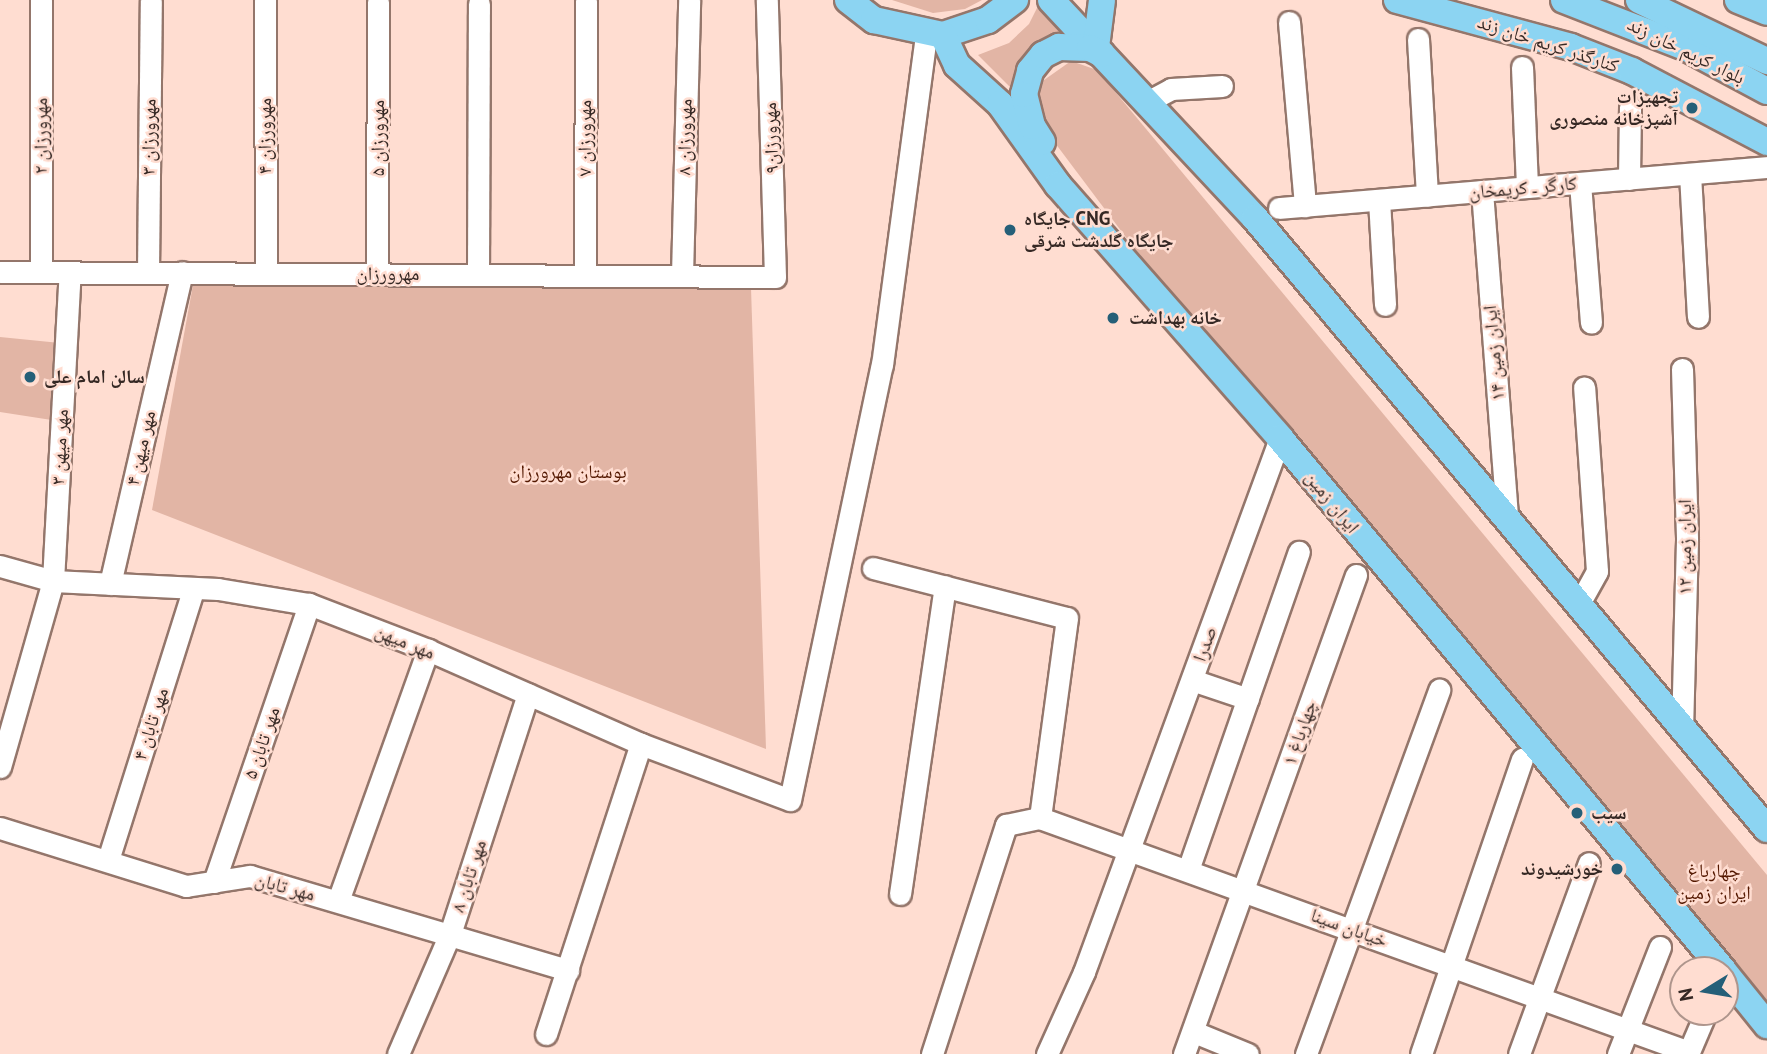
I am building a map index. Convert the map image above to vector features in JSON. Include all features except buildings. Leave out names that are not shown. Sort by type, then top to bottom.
[{"type":"main road","points":[[848,0],[874,20],[934,35],[988,20],[1015,0]]},
{"type":"main road","points":[[1051,0],[1255,218],[1580,602],[1767,829]]},
{"type":"main road","points":[[1099,51],[1102,0]]},
{"type":"main road","name":"کنارگذر کریم خان زند","points":[[1397,0],[1571,47],[1632,71],[1767,142]]},
{"type":"main road","name":"بلوار کریم خان زند","points":[[1564,0],[1685,47],[1767,91]]},
{"type":"main road","name":"بلوار کریم خان زند","points":[[1639,0],[1767,61]]},
{"type":"main road","points":[[1738,0],[1767,12]]},
{"type":"main road","name":"ایران زمین","points":[[934,35],[957,65],[1000,104],[1058,184],[1091,218],[1280,438],[1711,956]]},
{"type":"main road","points":[[1091,218],[1032,126],[1024,94],[1030,71],[1043,55],[1074,46],[1099,51]]},
{"type":"main road","name":"ایران زمین","points":[[1739,990],[1767,1025]]},
{"type":"street","name":"مهرورزان ۲","points":[[41,0],[41,272]]},
{"type":"street","name":"مهرورزان ۴","points":[[265,0],[266,273]]},
{"type":"street","name":"مهرورزان ۸","points":[[682,275],[689,0]]},
{"type":"street","name":"مهرورزان۹","points":[[767,0],[775,277]]},
{"type":"street","name":"مهرورزان ۳","points":[[148,272],[151,1]]},
{"type":"street","name":"مهرورزان ۷","points":[[584,275],[586,1]]},
{"type":"street","name":"مهرورزان ۵","points":[[377,274],[378,2]]},
{"type":"street","points":[[478,4],[478,274]]},
{"type":"street","points":[[1289,22],[1305,206]]},
{"type":"street","name":"مهر میهن","points":[[0,566],[53,581],[194,588],[309,604],[428,650],[641,744],[790,800],[882,365],[934,35]]},
{"type":"street","points":[[1418,39],[1427,196]]},
{"type":"street","points":[[1521,67],[1527,187]]},
{"type":"street","points":[[1147,102],[1171,89],[1223,86]]},
{"type":"street","points":[[1629,179],[1630,107]]},
{"type":"street","name":"کارگر ـ کریمخان","points":[[1279,208],[1767,167]]},
{"type":"street","points":[[1690,174],[1698,317]]},
{"type":"street","points":[[1580,183],[1591,323]]},
{"type":"street","name":"ایران زمین ۱۴","points":[[1482,191],[1507,516]]},
{"type":"street","points":[[1379,200],[1385,305]]},
{"type":"street","name":"مهرورزان","points":[[0,272],[775,277]]},
{"type":"street","name":"مهر میهن ۳","points":[[0,767],[53,581],[70,272]]},
{"type":"street","name":"مهر میهن ۴","points":[[110,584],[183,272]]},
{"type":"street","name":"ایران زمین ۱۲","points":[[1682,369],[1686,540],[1682,725]]},
{"type":"street","points":[[1580,602],[1597,571],[1584,387]]},
{"type":"street","name":"صدرا","points":[[1047,1054],[1130,850],[1280,438]]},
{"type":"street","points":[[1188,870],[1299,552]]},
{"type":"street","points":[[873,568],[1067,618],[1040,818],[1006,825],[932,1054]]},
{"type":"street","name":"چهارباغ ۱","points":[[1184,1054],[1245,891],[1356,575]]},
{"type":"street","points":[[900,894],[945,586]]},
{"type":"street","name":"مهر تابان ۴","points":[[108,860],[194,588]]},
{"type":"street","name":"مهر تابان ۵","points":[[215,882],[309,604]]},
{"type":"street","points":[[338,901],[428,650]]},
{"type":"street","points":[[1192,680],[1248,699]]},
{"type":"street","points":[[1306,1054],[1438,690]]},
{"type":"street","name":"مهر تابان ۸","points":[[398,1054],[450,934],[528,694]]},
{"type":"street","points":[[546,1034],[641,744]]},
{"type":"street","points":[[1422,1054],[1450,964],[1522,758]]},
{"type":"street","name":"خیابان سینا","points":[[1040,818],[1541,997],[1688,1053]]},
{"type":"street","name":"مهر تابان","points":[[0,828],[186,886],[250,876],[568,970]]},
{"type":"street","points":[[1520,1054],[1589,863]]},
{"type":"street","points":[[1618,1054],[1660,947]]},
{"type":"street","points":[[1688,1053],[1700,1026]]},
{"type":"street","points":[[1194,1032],[1248,1054]]},
{"type":"green space","points":[[892,0],[982,0],[965,9],[933,13]]},
{"type":"green space","points":[[1041,0],[1072,34],[1042,44],[1023,58],[1013,90],[978,55],[1009,43],[1029,24]]},
{"type":"green space","name":"چهارباغ ایران زمین","points":[[1071,61],[1097,70],[1767,875],[1767,1016],[1739,982],[1739,956],[1718,956],[1137,252],[1040,123],[1034,103],[1037,85]]},
{"type":"green space","name":"بوستان مهرورزان","points":[[193,285],[751,288],[766,749],[152,510]]},
{"type":"green space","name":"سالن امام علی","points":[[0,337],[60,343],[58,421],[0,412]]},
{"type":"place","name":"تجهیزات آشپزخانه منصوری","points":[[1692,108]]},
{"type":"place","name":"جایگاه CNG جایگاه گلدشت شرقی","points":[[1010,230]]},
{"type":"place","name":"خانه بهداشت","points":[[1113,318]]},
{"type":"place","name":"سالن امام علی","points":[[30,377]]},
{"type":"place","name":"سیب","points":[[1577,813]]},
{"type":"place","name":"خورشیدوند","points":[[1617,869]]}]
